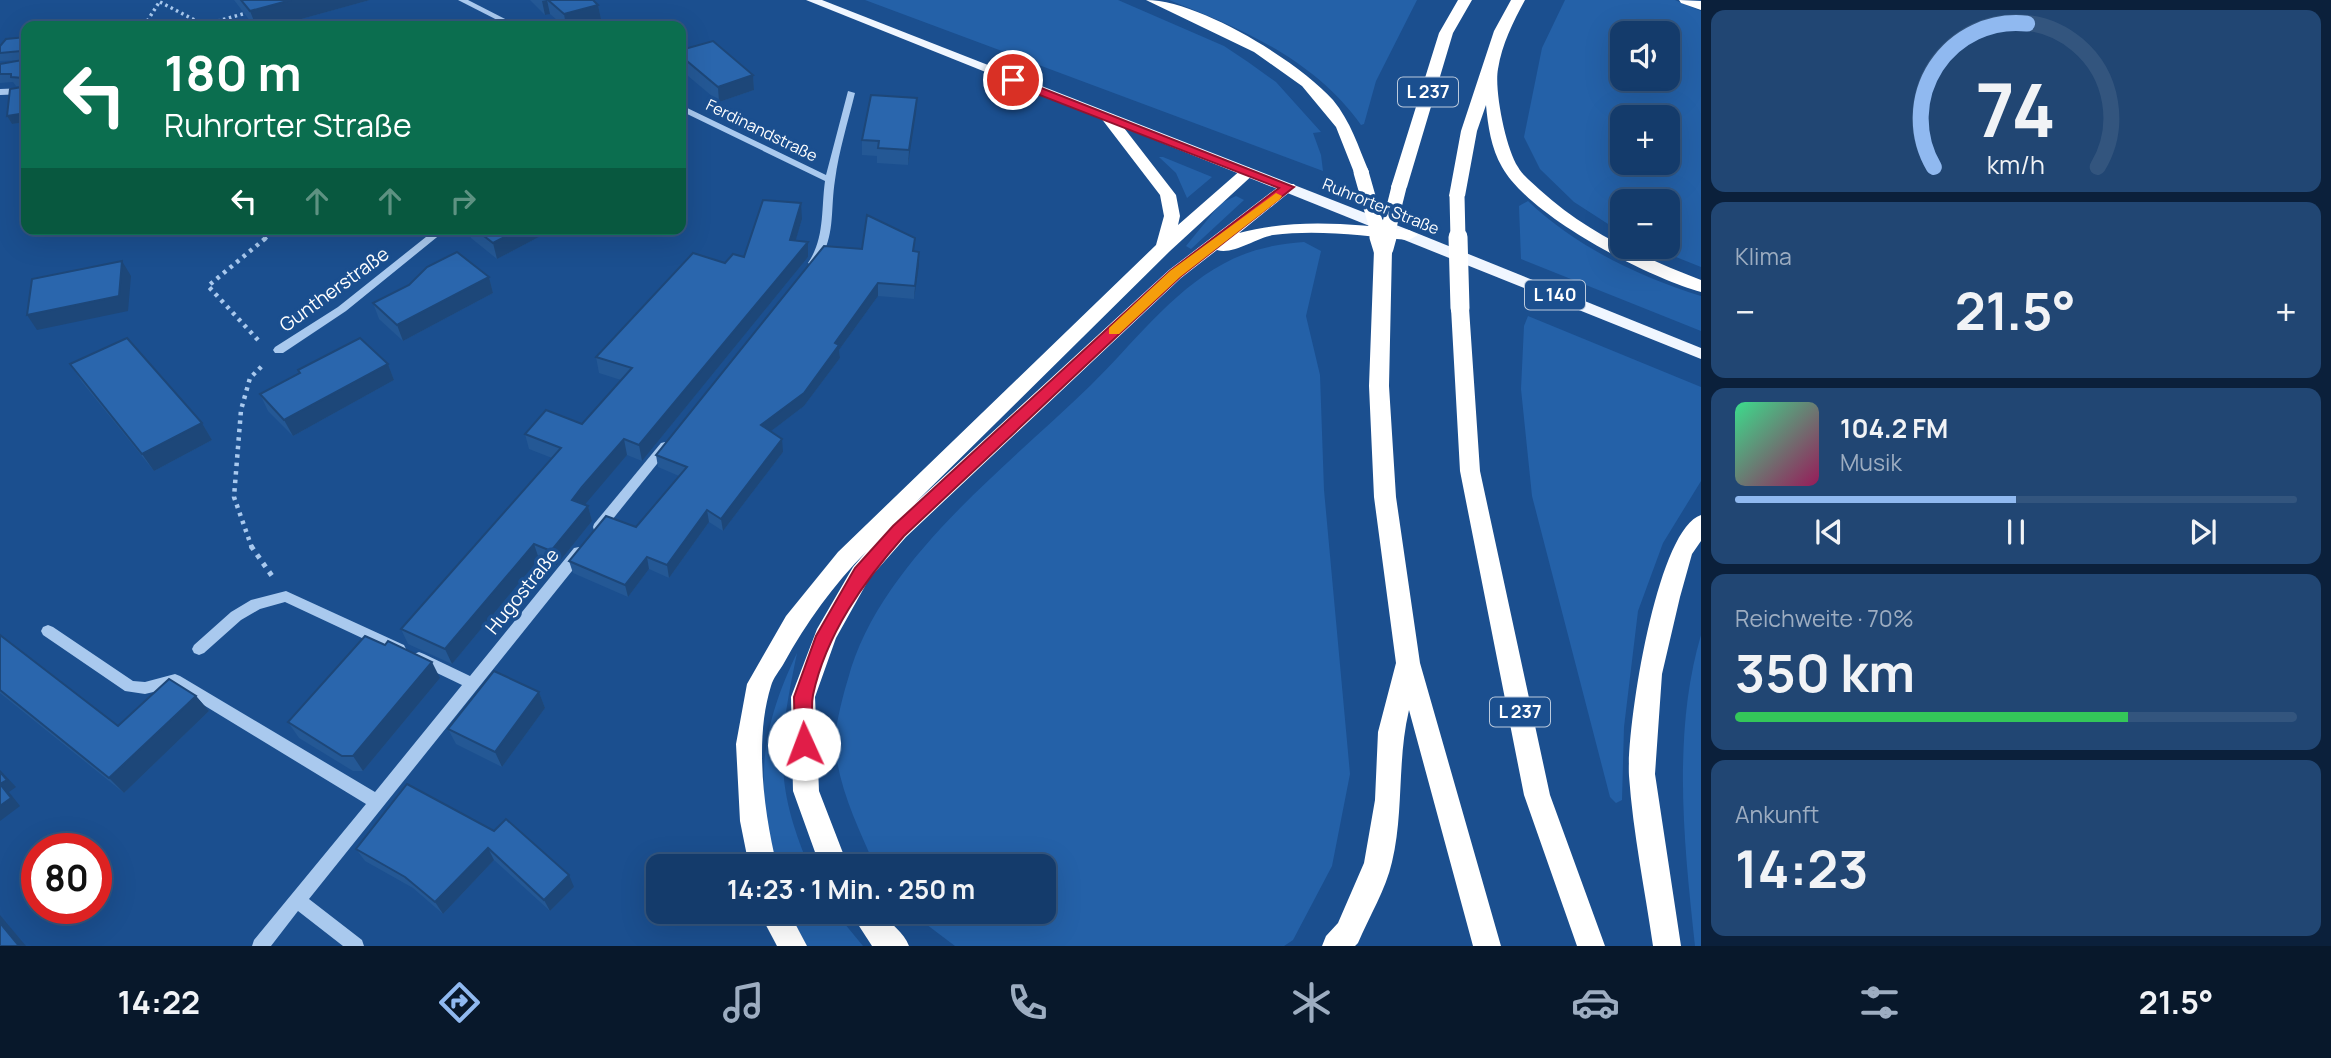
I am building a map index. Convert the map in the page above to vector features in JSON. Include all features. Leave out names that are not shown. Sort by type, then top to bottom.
[{"type":"highway","points":[[1153,0],[1228,31],[1294,71],[1313,90],[1343,127],[1361,173],[1383,250]]},
{"type":"highway","name":"L 237","points":[[1465,0],[1446,33],[1399,187],[1383,250],[1379,386],[1385,497],[1408,663],[1487,946]]},
{"type":"highway","name":"L 237","points":[[1518,0],[1501,31],[1469,131],[1457,196],[1460,308],[1470,471],[1537,795],[1591,946]]},
{"type":"highway","points":[[1686,0],[1701,6]]},
{"type":"highway","points":[[1490,72],[1497,132],[1509,167],[1542,201],[1589,236],[1647,265],[1701,286]]},
{"type":"highway","points":[[1109,118],[1168,195],[1172,216],[1164,247]]},
{"type":"highway","points":[[760,854],[753,821],[749,744],[759,684],[794,623],[845,558],[1164,247],[1248,172]]},
{"type":"highway","points":[[830,854],[806,791],[803,697],[825,636],[861,573],[898,531],[1175,274],[1288,187]]},
{"type":"highway","points":[[1175,274],[1233,241],[1258,233],[1328,228],[1409,236]]},
{"type":"highway","points":[[1667,946],[1642,774],[1650,674],[1668,597],[1682,552],[1701,523]]},
{"type":"highway","points":[[1336,946],[1348,933],[1378,864],[1388,800],[1391,732],[1408,663]]},
{"type":"highway","points":[[780,924],[793,946]]},
{"type":"highway","points":[[873,924],[895,946]]},
{"type":"main road","name":"Ruhrorter Straße","points":[[811,0],[1288,187],[1701,354]]},
{"type":"street","points":[[462,0],[505,21]]},
{"type":"street","points":[[0,92],[21,91]]},
{"type":"street","points":[[803,276],[820,254],[830,214],[830,180],[851,93]]},
{"type":"street","name":"Ferdinandstraße","points":[[686,110],[830,180]]},
{"type":"street","name":"Guntherstraße","points":[[279,350],[342,309],[434,235]]},
{"type":"street","name":"Hugostraße","points":[[260,946],[672,437]]},
{"type":"street","points":[[199,649],[236,615],[256,604],[286,596],[472,683]]},
{"type":"street","points":[[48,631],[130,687],[145,688],[175,680],[377,802]]},
{"type":"street","points":[[297,900],[356,946]]},
{"type":"path","points":[[147,21],[160,1],[195,21]]},
{"type":"path","points":[[221,21],[255,11]]},
{"type":"path","points":[[270,235],[208,286],[258,340],[279,350],[250,378],[241,410],[234,498],[250,545],[286,596]]},
{"type":"shaded area","points":[[865,0],[1118,0],[1224,46],[1276,82],[1321,132],[1313,133],[1321,155],[1323,171]]},
{"type":"shaded area","points":[[1169,0],[1417,0],[1376,81],[1364,124],[1361,125],[1322,82],[1299,64],[1223,22]]},
{"type":"shaded area","points":[[1565,0],[1675,0],[1701,11],[1701,267],[1680,259],[1680,189],[1610,189],[1610,225],[1574,202],[1540,169],[1524,137],[1542,48]]},
{"type":"shaded area","points":[[1159,157],[1212,177],[1187,198],[1176,173]]},
{"type":"shaded area","points":[[1236,196],[1244,200],[1191,249],[1186,246],[1221,203]]},
{"type":"shaded area","points":[[1528,201],[1566,232],[1610,259],[1701,296],[1701,331],[1521,259],[1519,206]]},
{"type":"shaded area","points":[[1304,242],[1321,251],[1306,316],[1320,375],[1324,490],[1350,774],[1332,866],[1293,940],[1284,946],[955,946],[926,924],[1056,924],[1056,854],[870,854],[845,793],[835,746],[837,722],[844,694],[864,636],[887,595],[916,556],[985,483],[1091,385],[1169,304],[1204,276],[1232,259],[1283,244]]},
{"type":"shaded area","points":[[1528,316],[1701,387],[1701,481],[1663,543],[1638,611],[1624,727],[1622,800],[1616,803],[1610,797],[1532,496],[1521,389],[1524,326]]},
{"type":"shaded area","points":[[1701,635],[1701,946],[1695,946],[1684,829],[1683,750],[1692,672]]},
{"type":"shaded area","points":[[797,653],[786,711],[783,761],[789,810],[804,854],[772,854],[765,809],[765,757],[775,707]]},
{"type":"shaded area","points":[[795,924],[845,924],[863,946],[807,946]]},
{"type":"building","points":[[241,0],[291,0],[250,11]]},
{"type":"building","points":[[548,0],[593,0],[598,5],[564,14]]},
{"type":"building","points":[[21,38],[21,51],[0,53],[0,46],[6,39]]},
{"type":"building","points":[[713,41],[753,75],[718,87],[686,60],[686,49]]},
{"type":"building","points":[[21,60],[21,78],[0,74],[0,64]]},
{"type":"building","points":[[21,87],[21,114],[7,116],[10,89]]},
{"type":"building","points":[[871,95],[917,98],[909,150],[878,148],[879,141],[862,140]]},
{"type":"building","points":[[763,200],[801,203],[790,240],[808,242],[639,445],[624,439],[582,487],[572,500],[588,506],[551,551],[534,544],[445,649],[401,629],[561,448],[525,434],[546,410],[582,424],[632,368],[596,357],[693,253],[725,263],[733,254],[744,257]]},
{"type":"building","points":[[867,215],[915,238],[913,251],[919,252],[915,286],[878,283],[835,343],[839,345],[804,393],[761,425],[782,439],[721,519],[707,510],[667,565],[647,557],[625,585],[569,561],[606,516],[636,527],[687,467],[656,455],[824,246],[862,249]]},
{"type":"building","points":[[483,235],[508,235],[493,243]]},
{"type":"building","points":[[457,252],[489,277],[397,325],[373,303],[409,285],[427,267]]},
{"type":"building","points":[[122,261],[119,296],[27,315],[32,279]]},
{"type":"building","points":[[127,338],[202,423],[142,454],[70,364]]},
{"type":"building","points":[[360,338],[388,364],[284,420],[260,394],[300,373],[298,370]]},
{"type":"building","points":[[0,635],[118,726],[169,679],[196,696],[109,778],[0,690]]},
{"type":"building","points":[[365,636],[385,645],[388,641],[432,662],[353,756],[342,756],[288,722]]},
{"type":"building","points":[[494,671],[539,692],[495,752],[448,729]]},
{"type":"building","points":[[0,772],[7,780],[0,784]]},
{"type":"building","points":[[0,784],[11,798],[0,806]]},
{"type":"building","points":[[407,784],[494,831],[506,819],[569,875],[544,900],[488,848],[435,902],[405,877],[356,849]]},
{"type":"building","points":[[0,923],[19,946],[0,946]]},
{"type":"slow traffic","points":[[1114,331],[1175,274],[1276,196]]},
{"type":"route","points":[[804,744],[803,697],[825,636],[861,573],[898,531],[1175,274],[1288,187],[1013,80]]}]
